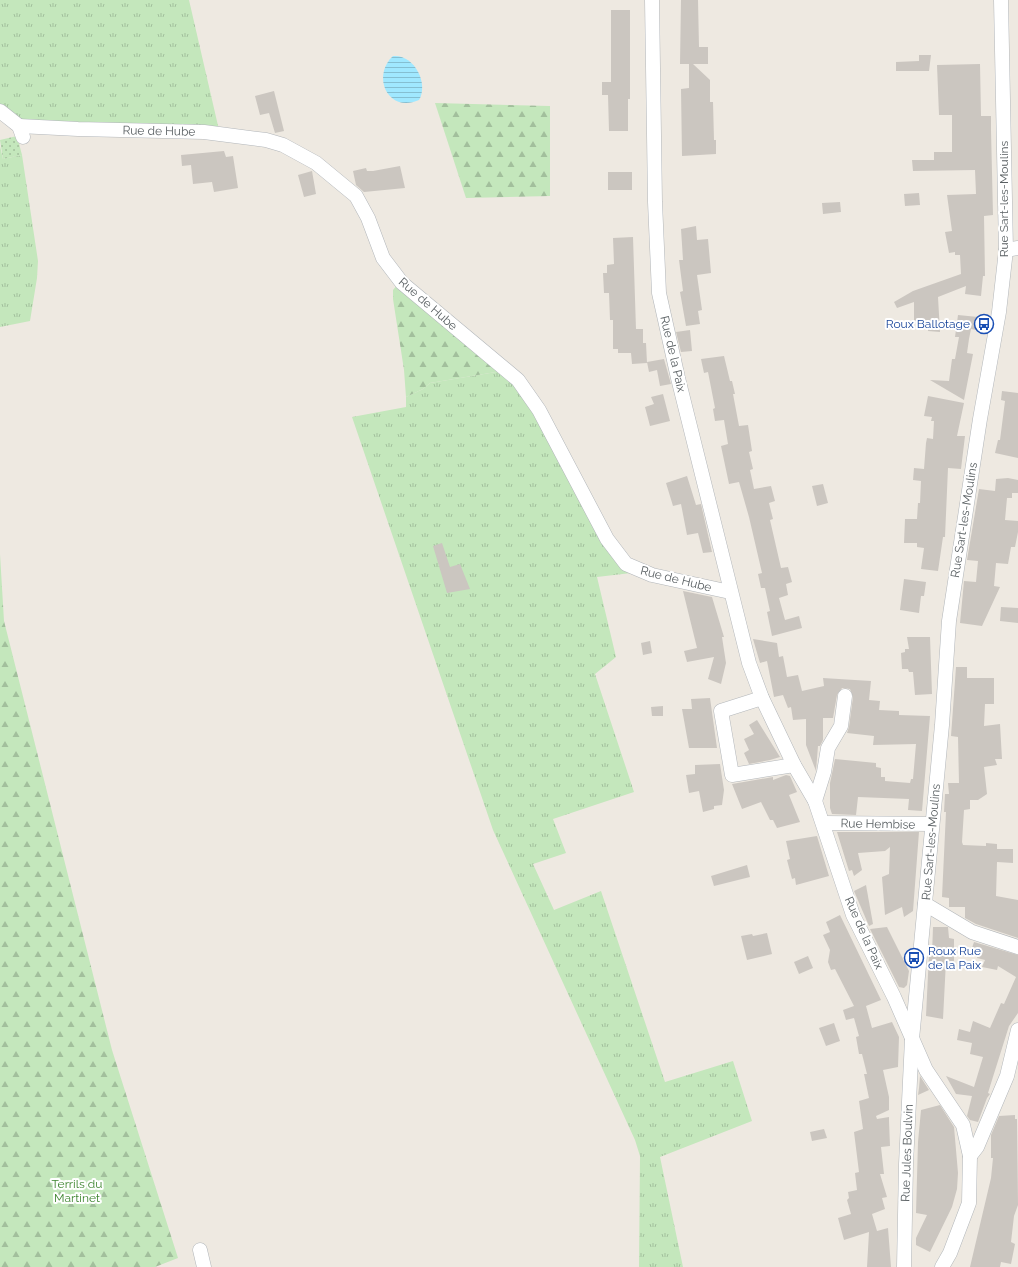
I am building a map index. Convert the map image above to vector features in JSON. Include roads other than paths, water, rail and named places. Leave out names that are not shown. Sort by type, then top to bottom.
[{"type":"street","name":"Rue de la Paix","points":[[652,0],[655,202],[659,293],[678,378],[730,592],[749,663],[762,698],[794,765],[815,801],[854,915],[926,1070],[963,1125],[970,1156],[969,1203],[950,1253],[942,1267]]},
{"type":"street","name":"Rue Sart-les-Moulins","points":[[912,1040],[949,621],[980,419],[1012,249],[1001,0]]},
{"type":"street","name":"Rue de Hube","points":[[0,111],[21,131],[78,129],[204,132],[266,140],[283,145],[316,163],[356,196],[368,218],[383,258],[402,283],[518,380],[539,410],[607,539],[626,564],[652,575],[730,592]]},
{"type":"street","points":[[815,801],[824,772],[828,748],[841,726],[845,696]]},
{"type":"street","points":[[762,698],[722,711],[732,776],[794,765]]},
{"type":"street","name":"Rue Hembise","points":[[823,823],[932,824]]},
{"type":"street","points":[[925,904],[972,932],[1018,947]]},
{"type":"street","points":[[970,1156],[977,1147],[1007,1076],[1018,1030]]},
{"type":"street","name":"Rue Jules Boulvin","points":[[904,1267],[906,1164],[912,1040]]},
{"type":"street","points":[[1007,1076],[1018,1061]]},
{"type":"street","points":[[200,1250],[204,1267]]},
{"type":"water","points":[[393,56],[401,57],[407,60],[418,71],[422,86],[422,93],[419,100],[408,103],[399,102],[391,98],[386,91],[383,82],[383,73]]},
{"type":"place","name":"Roux Ballotage","points":[[984,324]]},
{"type":"place","name":"Roux Rue de la Paix","points":[[914,958]]},
{"type":"park label","name":"Terrils du Martinet","points":[[77,1191]]}]
